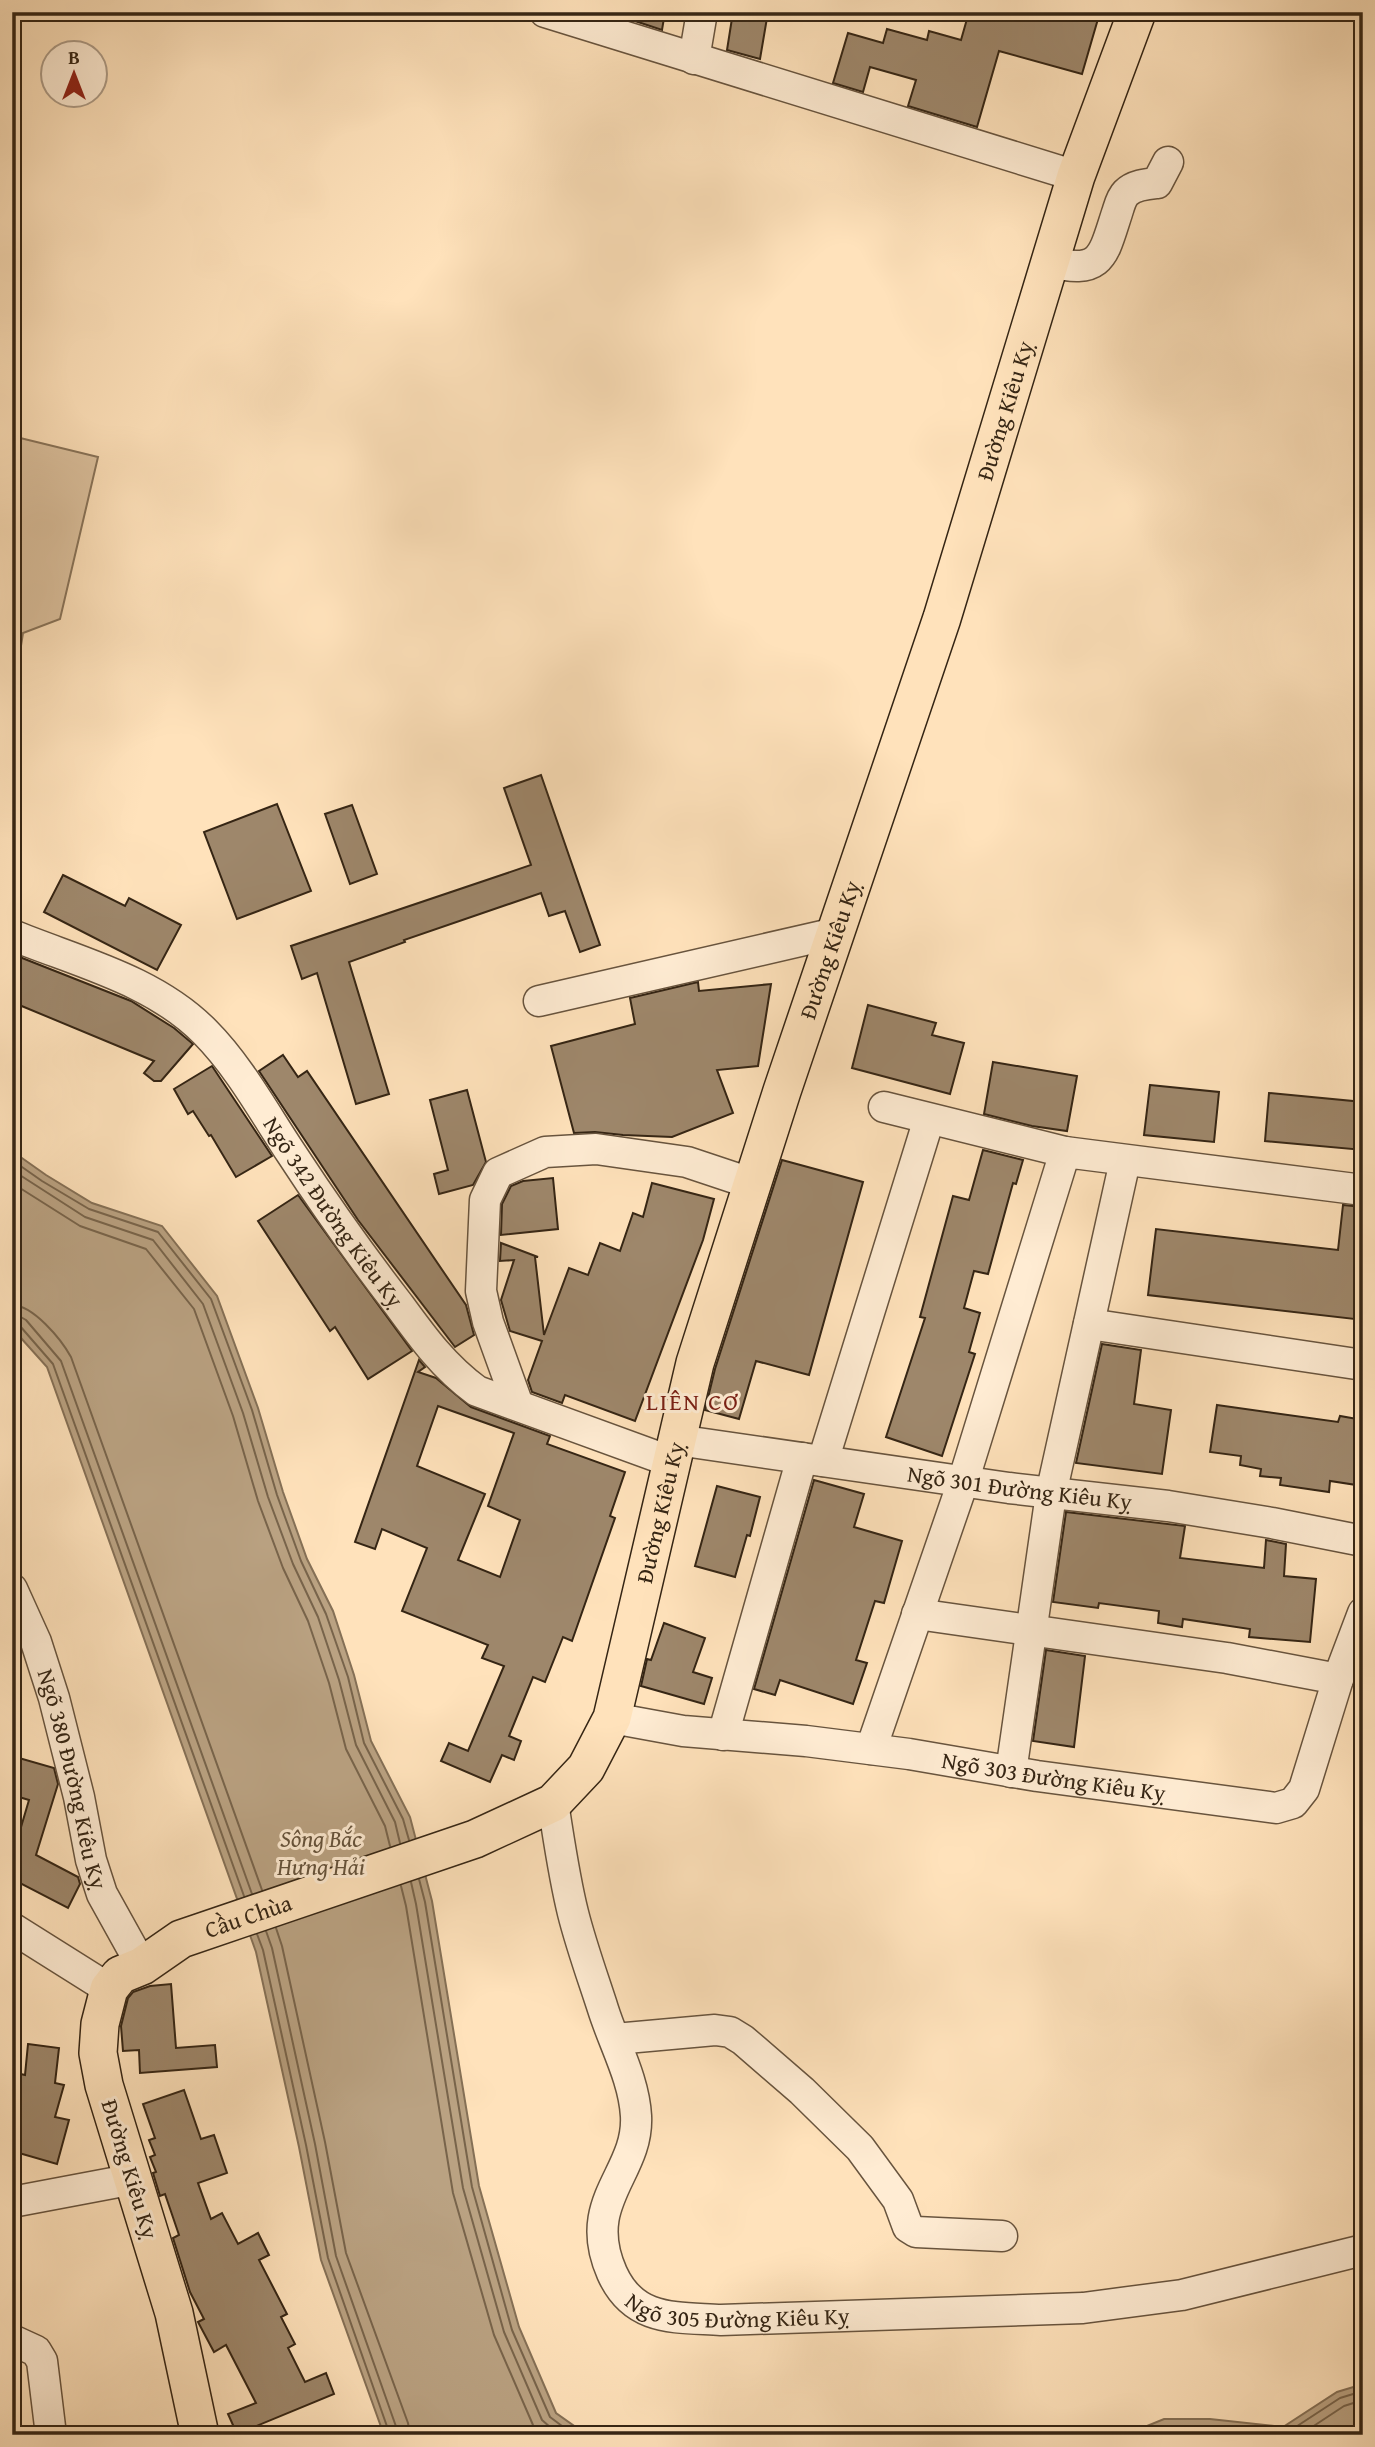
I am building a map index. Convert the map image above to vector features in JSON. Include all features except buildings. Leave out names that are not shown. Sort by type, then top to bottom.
[{"type":"main road","name":"Đường Kiêu Kỵ","points":[[475,1839],[553,1803],[586,1768],[612,1718],[695,1363],[835,933],[942,618],[1076,176],[1137,12]]},
{"type":"main road","name":"Cầu Chùa","points":[[142,1966],[181,1939],[475,1839]]},
{"type":"main road","points":[[108,1989],[120,1975],[142,1966]]},
{"type":"main road","name":"Đường Kiêu Kỵ","points":[[108,1989],[100,2024],[98,2053],[104,2085],[174,2313],[200,2435]]},
{"type":"street","points":[[545,12],[1076,176]]},
{"type":"street","points":[[694,59],[702,12]]},
{"type":"street","points":[[1050,262],[1067,266],[1093,263],[1104,254],[1120,203],[1126,194],[1138,186],[1157,183],[1168,162]]},
{"type":"street","points":[[539,1001],[835,933]]},
{"type":"street","name":"Ngõ 342 Đường Kiêu Kỵ","points":[[12,935],[114,974],[167,1001],[205,1032],[244,1081],[383,1285],[441,1361],[477,1391],[675,1451]]},
{"type":"street","points":[[884,1107],[1065,1152],[1363,1190]]},
{"type":"street","points":[[723,1735],[812,1460],[929,1119]]},
{"type":"street","points":[[517,1405],[488,1322],[481,1291],[485,1200],[498,1173],[545,1152],[596,1149],[687,1162],[753,1184]]},
{"type":"street","points":[[871,1749],[963,1482],[1065,1152]]},
{"type":"street","points":[[1012,1772],[1051,1494],[1125,1161]]},
{"type":"street","points":[[1089,1324],[1363,1365]]},
{"type":"street","name":"Ngõ 301 Đường Kiêu Kỵ","points":[[675,1451],[812,1460],[1051,1494],[1168,1506],[1272,1523],[1363,1542]]},
{"type":"street","name":"Ngõ 380 Đường Kiêu Kỵ","points":[[12,1588],[36,1642],[54,1698],[79,1797],[91,1860],[102,1894],[142,1966]]},
{"type":"street","name":"Ngõ 303 Đường Kiêu Kỵ","points":[[612,1718],[671,1729],[871,1749],[1012,1772],[1276,1808],[1285,1807],[1320,1777],[1338,1679],[1363,1613]]},
{"type":"street","points":[[917,1614],[1227,1658],[1338,1679]]},
{"type":"street","name":"Ngõ 305 Đường Kiêu Kỵ","points":[[553,1803],[573,1914],[604,2013],[627,2074],[636,2114],[635,2137],[609,2195],[602,2221],[606,2256],[613,2274],[624,2291],[642,2309],[661,2316],[721,2320],[1083,2308],[1182,2295],[1363,2250]]},
{"type":"street","points":[[12,1928],[108,1989]]},
{"type":"street","points":[[615,2039],[715,2030],[730,2032],[802,2091],[860,2148],[898,2200],[908,2227],[916,2232],[1002,2236]]},
{"type":"street","points":[[12,2202],[134,2179]]},
{"type":"street","points":[[12,2340],[36,2351],[42,2361],[51,2435]]},
{"type":"shaded area","points":[[12,436],[98,457],[60,619],[23,633],[12,703]]},
{"type":"water","name":"Sông Bắc Hưng Hải","points":[[12,1151],[92,1203],[162,1226],[217,1296],[258,1408],[283,1492],[307,1559],[333,1611],[354,1675],[371,1741],[410,1817],[432,1901],[479,2186],[519,2327],[556,2413],[587,2435],[384,2435],[321,2260],[256,1952],[47,1367],[12,1328]]},
{"type":"water","points":[[1363,2384],[1363,2435],[1125,2435],[1164,2419],[1210,2419],[1283,2427],[1337,2392]]},
{"type":"district","name":"LIÊN CƠ","points":[[693,1402]]}]
